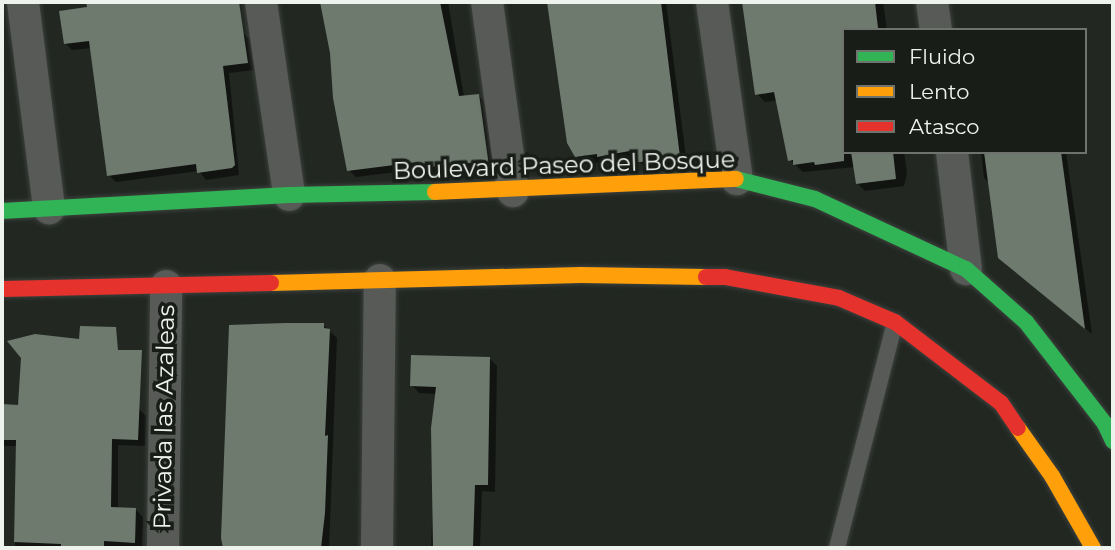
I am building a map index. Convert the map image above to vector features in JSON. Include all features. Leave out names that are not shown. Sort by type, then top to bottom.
[{"type":"street","points":[[23,2],[49,208]]},
{"type":"street","points":[[261,2],[289,195]]},
{"type":"street","points":[[487,2],[513,191]]},
{"type":"street","points":[[712,2],[737,179]]},
{"type":"street","points":[[932,2],[936,28]]},
{"type":"street","points":[[952,154],[966,268]]},
{"type":"street","name":"Boulevard Paseo del Bosque","points":[[2,211],[289,195],[513,191],[737,179],[815,199],[966,268],[1026,322],[1105,424],[1113,441]]},
{"type":"street","points":[[2,289],[581,275],[725,277],[839,298],[895,323],[1001,403],[1052,475],[1093,548]]},
{"type":"street","points":[[377,548],[380,279]]},
{"type":"street","name":"Privada las Azaleas","points":[[163,548],[166,286]]},
{"type":"lane","points":[[837,548],[895,323]]},
{"type":"building","points":[[86,2],[239,2],[248,63],[223,66],[235,165],[232,168],[197,173],[196,164],[107,176],[89,41],[64,44],[59,11],[87,7]]},
{"type":"building","points":[[320,2],[440,2],[459,96],[479,94],[489,166],[469,163],[419,168],[418,162],[347,171],[333,98],[330,53]]},
{"type":"building","points":[[547,2],[661,2],[680,157],[672,161],[636,162],[635,150],[597,157],[597,154],[575,157],[567,143]]},
{"type":"building","points":[[742,2],[875,2],[878,28],[842,28],[844,161],[793,165],[793,160],[788,161],[774,92],[755,95]]},
{"type":"building","points":[[851,154],[893,154],[896,179],[856,184]]},
{"type":"building","points":[[984,154],[1061,154],[1085,329],[998,258]]},
{"type":"building","points":[[324,323],[324,328],[330,329],[325,513],[321,548],[223,548],[221,538],[229,325]]},
{"type":"building","points":[[80,326],[116,327],[118,350],[142,350],[138,440],[112,439],[111,507],[136,508],[135,543],[104,541],[104,548],[61,548],[61,544],[14,542],[16,440],[2,440],[2,404],[18,405],[21,358],[7,341],[35,334],[79,339]]},
{"type":"building","points":[[411,355],[490,357],[488,485],[475,485],[473,548],[433,548],[431,428],[436,387],[410,386]]},
{"type":"traffic: fast","points":[[736,179],[815,199],[966,269],[1026,322],[1105,424],[1113,441]]},
{"type":"traffic: fast","points":[[2,211],[289,195],[435,192]]},
{"type":"traffic: slow","points":[[435,192],[736,179]]},
{"type":"traffic: slow","points":[[271,283],[581,275],[706,277]]},
{"type":"traffic: slow","points":[[1018,428],[1052,476],[1093,548]]},
{"type":"traffic: jam","points":[[706,277],[725,277],[839,298],[895,322],[1001,403],[1018,428]]},
{"type":"traffic: jam","points":[[2,289],[271,283]]}]
